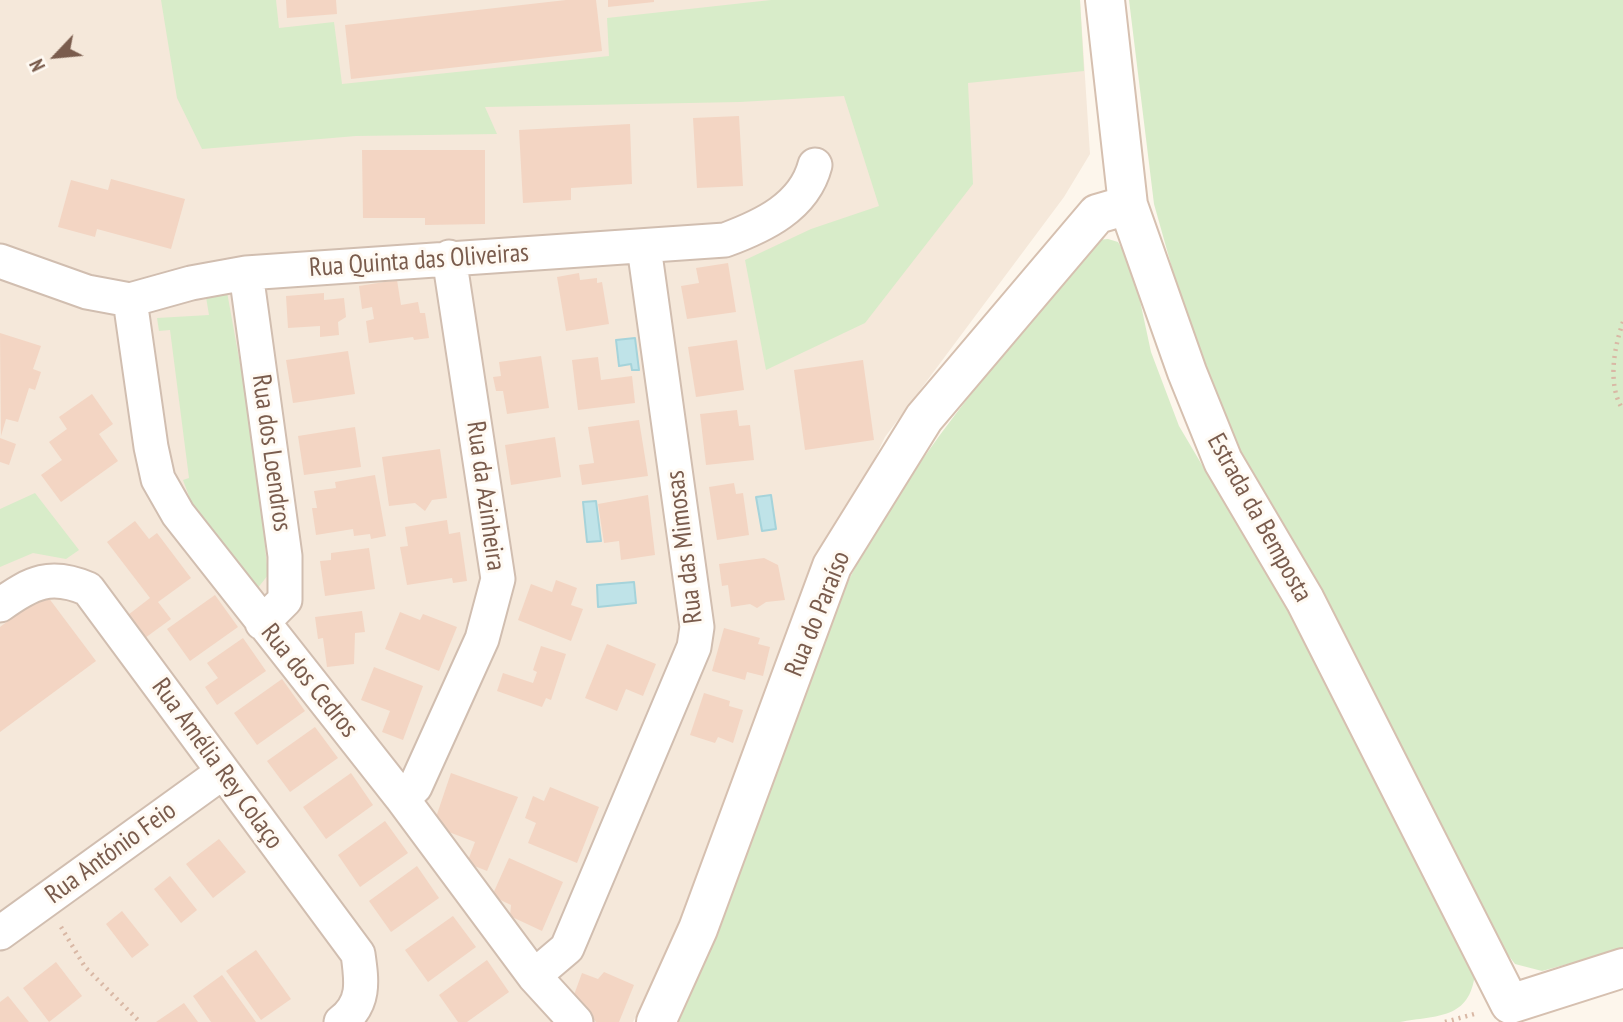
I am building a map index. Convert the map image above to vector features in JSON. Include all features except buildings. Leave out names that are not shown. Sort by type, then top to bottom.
[{"type":"street","name":"Estrada da Bemposta","points":[[1105,0],[1128,205],[1187,372],[1223,461],[1305,600],[1510,1003],[1623,968]]},
{"type":"street","name":"Rua Quinta das Oliveiras","points":[[0,261],[87,292],[130,300],[191,283],[246,273],[725,240],[756,228],[786,209],[810,184],[815,165]]},
{"type":"street","name":"Rua do Paraíso","points":[[656,1022],[698,929],[832,566],[924,418],[1097,214],[1128,205]]},
{"type":"street","name":"Rua das Mimosas","points":[[534,976],[567,948],[694,647],[697,627],[644,247]]},
{"type":"street","name":"Rua da Azinheira","points":[[401,797],[415,787],[482,639],[498,579],[449,257]]},
{"type":"street","name":"Rua dos Loendros","points":[[246,273],[285,556],[285,600],[262,624]]},
{"type":"street","name":"Rua dos Cedros","points":[[130,300],[158,479],[178,514],[262,624],[401,797],[534,976],[576,1022]]},
{"type":"street","name":"Rua Amélia Rey Colaço","points":[[0,606],[40,583],[64,579],[88,589],[358,954],[363,987],[354,1012],[341,1022]]},
{"type":"street","name":"Rua António Feio","points":[[0,933],[223,772]]},
{"type":"path","points":[[1623,322],[1615,346],[1614,388],[1623,410]]},
{"type":"path","points":[[45,901],[85,967],[140,1022]]},
{"type":"shaded area","points":[[0,0],[1080,0],[1090,154],[1064,197],[885,437],[794,627],[687,925],[633,1022],[0,1022]]},
{"type":"green space","points":[[161,0],[276,0],[279,28],[334,22],[342,84],[609,56],[607,18],[771,0],[1080,0],[1084,71],[968,83],[973,184],[865,323],[766,370],[745,260],[811,229],[879,206],[844,96],[740,102],[485,107],[497,134],[356,136],[202,149],[177,98]]},
{"type":"green space","points":[[1129,0],[1623,0],[1623,949],[1542,971],[1515,964],[1490,932],[1251,478],[1201,371],[1154,204]]},
{"type":"green space","points":[[1098,240],[1118,242],[1133,268],[1151,352],[1179,426],[1287,609],[1475,973],[1466,1000],[1459,1007],[1439,1016],[1400,1022],[669,1022],[766,802],[830,621],[864,551],[924,457],[991,368]]},
{"type":"green space","points":[[227,292],[266,507],[263,527],[268,575],[257,589],[193,507],[183,480],[189,478],[170,330],[159,331],[157,318],[209,315],[206,297]]},
{"type":"green space","points":[[35,493],[79,550],[66,559],[33,553],[0,567],[0,509]]},
{"type":"water","points":[[635,338],[639,370],[632,370],[631,364],[619,366],[616,340]]},
{"type":"water","points":[[771,495],[776,529],[762,531],[756,497]]},
{"type":"water","points":[[596,501],[601,541],[587,542],[583,502]]},
{"type":"water","points":[[634,582],[636,603],[598,607],[597,585]]}]
